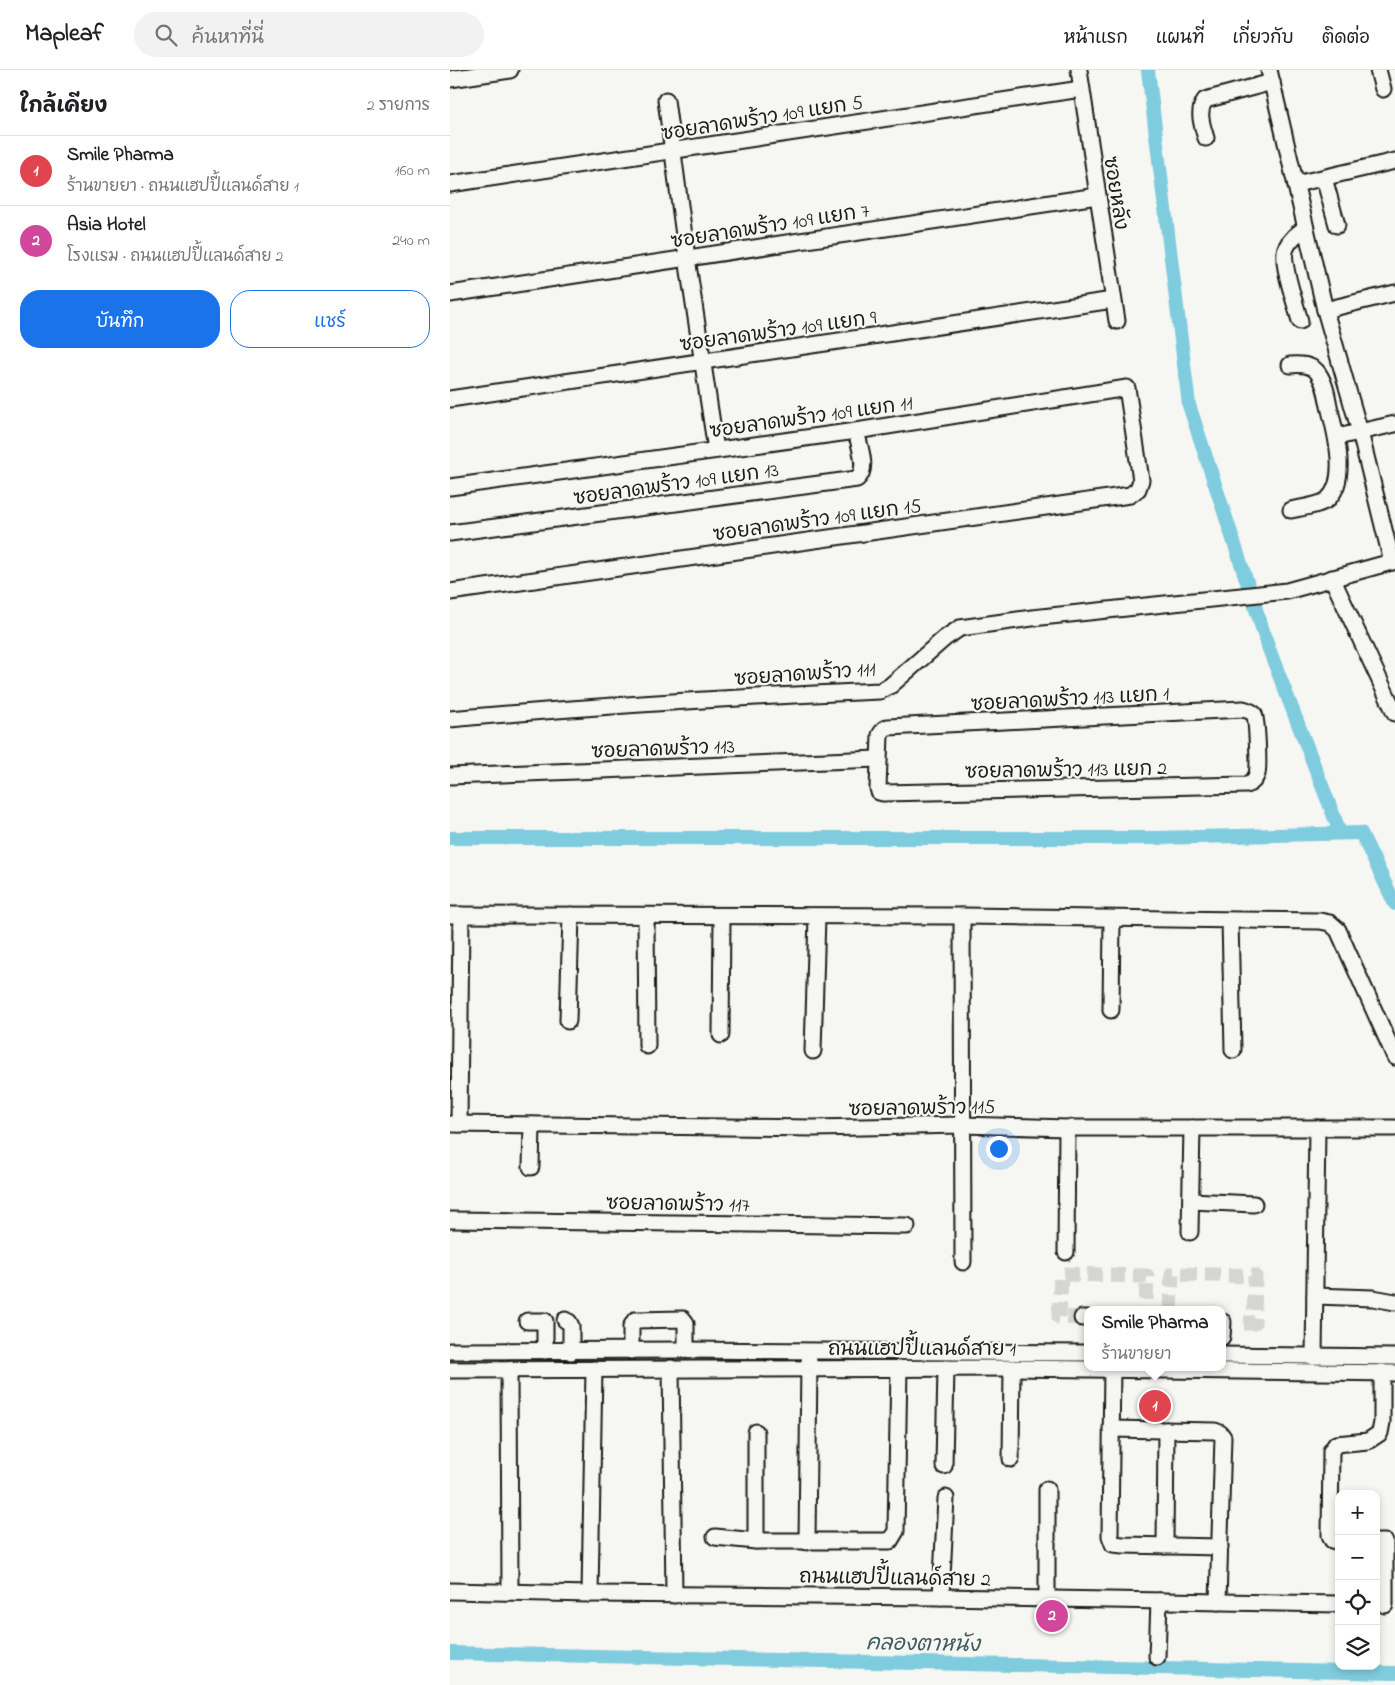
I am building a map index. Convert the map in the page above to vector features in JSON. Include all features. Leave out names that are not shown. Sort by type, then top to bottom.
[{"type":"street","points":[[450,79],[510,70]]},
{"type":"street","name":"ซอยหลัง","points":[[1079,70],[1117,321]]},
{"type":"street","points":[[1378,70],[1383,88]]},
{"type":"street","points":[[1206,138],[1200,111],[1206,100],[1270,76],[1325,310],[1360,432],[1393,562]]},
{"type":"street","name":"ซอยลาดพร้าว 109 แยก 5","points":[[450,184],[1081,89]]},
{"type":"street","points":[[666,100],[687,258],[716,450]]},
{"type":"street","points":[[1296,184],[1395,161]]},
{"type":"street","points":[[1324,178],[1337,225]]},
{"type":"street","name":"ซอยลาดพร้าว 109 แยก 7","points":[[450,294],[1097,196]]},
{"type":"street","points":[[1300,321],[1285,262],[1285,250],[1291,239],[1305,228]]},
{"type":"street","points":[[1325,310],[1395,293]]},
{"type":"street","name":"ซอยลาดพร้าว 109 แยก 9","points":[[450,399],[1113,300]]},
{"type":"street","points":[[1290,365],[1300,364],[1312,367],[1318,373],[1324,384],[1337,437],[1338,453],[1338,481],[1334,492],[1326,501],[1291,510]]},
{"type":"street","name":"ซอยลาดพร้าว 109 แยก 11","points":[[450,487],[856,431],[1127,388],[1134,439]]},
{"type":"street","points":[[1337,437],[1395,424]]},
{"type":"street","name":"ซอยลาดพร้าว 109 แยก 13","points":[[450,533],[857,479],[862,474],[863,468],[856,431]]},
{"type":"street","name":"ซอยลาดพร้าว 109 แยก 15","points":[[450,592],[1130,495],[1138,489],[1140,480],[1134,439]]},
{"type":"street","name":"ซอยลาดพร้าว 111","points":[[450,719],[585,707],[880,691],[890,686],[945,638],[960,628],[1032,618],[1287,591],[1393,562]]},
{"type":"street","points":[[1332,578],[1391,695],[1395,713]]},
{"type":"street","name":"ซอยลาดพร้าว 113 แยก 1","points":[[878,759],[880,735],[888,727],[1243,709],[1250,710],[1255,719],[1257,749]]},
{"type":"street","name":"ซอยลาดพร้าว 113 แยก 2","points":[[878,759],[878,788],[879,792],[883,793],[1247,785],[1255,780],[1257,775],[1257,749]]},
{"type":"street","name":"ซอยลาดพร้าว 113","points":[[450,776],[878,759]]},
{"type":"street","points":[[454,1124],[456,915],[962,916],[1320,921],[1330,923],[1338,930],[1395,1057]]},
{"type":"street","points":[[568,1021],[572,915]]},
{"type":"street","points":[[646,916],[647,1046]]},
{"type":"street","points":[[721,1035],[722,916]]},
{"type":"street","points":[[813,1051],[817,916]]},
{"type":"street","points":[[962,916],[963,1262]]},
{"type":"street","points":[[1111,1010],[1112,919]]},
{"type":"street","points":[[1230,921],[1233,1050]]},
{"type":"street","name":"ซอยลาดพร้าว 115","points":[[454,1124],[814,1128],[962,1125],[1067,1128],[1395,1128]]},
{"type":"street","points":[[531,1167],[532,1125]]},
{"type":"street","points":[[1066,1252],[1067,1128]]},
{"type":"street","points":[[1190,1232],[1192,1128]]},
{"type":"street","points":[[1314,1357],[1317,1128]]},
{"type":"street","points":[[1191,1201],[1254,1204]]},
{"type":"street","name":"ซอยลาดพร้าว 117","points":[[450,1220],[906,1226]]},
{"type":"street","points":[[1314,1296],[1373,1298],[1395,1302]]},
{"type":"street","points":[[631,1351],[631,1327],[635,1320],[682,1319],[686,1323],[686,1350]]},
{"type":"street","points":[[527,1320],[545,1320],[545,1351]]},
{"type":"street","points":[[565,1320],[571,1326],[571,1352]]},
{"type":"street","name":"ถนนแฮปปี้แลนด์สาย 1","points":[[450,1351],[571,1352],[686,1350],[1084,1353]]},
{"type":"street","points":[[807,1542],[809,1351]]},
{"type":"street","points":[[1226,1355],[1395,1357]]},
{"type":"street","points":[[671,1368],[674,1595]]},
{"type":"street","points":[[715,1537],[756,1541],[890,1541],[896,1531],[899,1368]]},
{"type":"street","points":[[944,1466],[946,1368]]},
{"type":"street","points":[[1011,1459],[1012,1368]]},
{"type":"street","name":"ถนนแฮปปี้แลนด์สาย 1","points":[[450,1370],[1084,1368]]},
{"type":"street","points":[[590,1594],[594,1369]]},
{"type":"street","name":"ถนนแฮปปี้แลนด์สาย 1","points":[[1226,1369],[1388,1372]]},
{"type":"street","points":[[509,1370],[510,1591]]},
{"type":"street","points":[[1112,1371],[1110,1536],[1113,1544],[1123,1546],[1220,1547]]},
{"type":"street","points":[[1335,1541],[1332,1540],[1330,1535],[1330,1451],[1336,1444],[1368,1441],[1380,1433],[1388,1372]]},
{"type":"street","points":[[1111,1429],[1215,1431],[1223,1437],[1218,1602]]},
{"type":"street","points":[[1165,1546],[1166,1430]]},
{"type":"street","points":[[756,1432],[756,1541]]},
{"type":"street","points":[[1047,1489],[1047,1600]]},
{"type":"street","points":[[941,1597],[946,1498]]},
{"type":"street","points":[[1380,1542],[1385,1542],[1385,1605]]},
{"type":"street","name":"ถนนแฮปปี้แลนด์สาย 2","points":[[450,1591],[1335,1604]]},
{"type":"street","points":[[1158,1657],[1159,1602]]},
{"type":"waterway","points":[[1148,70],[1189,405],[1269,649],[1340,832]]},
{"type":"waterway","points":[[450,838],[1155,838],[1361,833],[1395,904]]},
{"type":"waterway","name":"คลองตาหนัง","points":[[450,1653],[1395,1673]]},
{"type":"tunnel","points":[[1082,1318],[1059,1317],[1061,1274],[1147,1276],[1146,1306]]},
{"type":"tunnel","points":[[1170,1306],[1172,1274],[1255,1276],[1254,1323],[1241,1323]]},
{"type":"place","name":"Smile Pharma","points":[[1155,1406]]},
{"type":"place","name":"Asia Hotel","points":[[1052,1616]]}]
